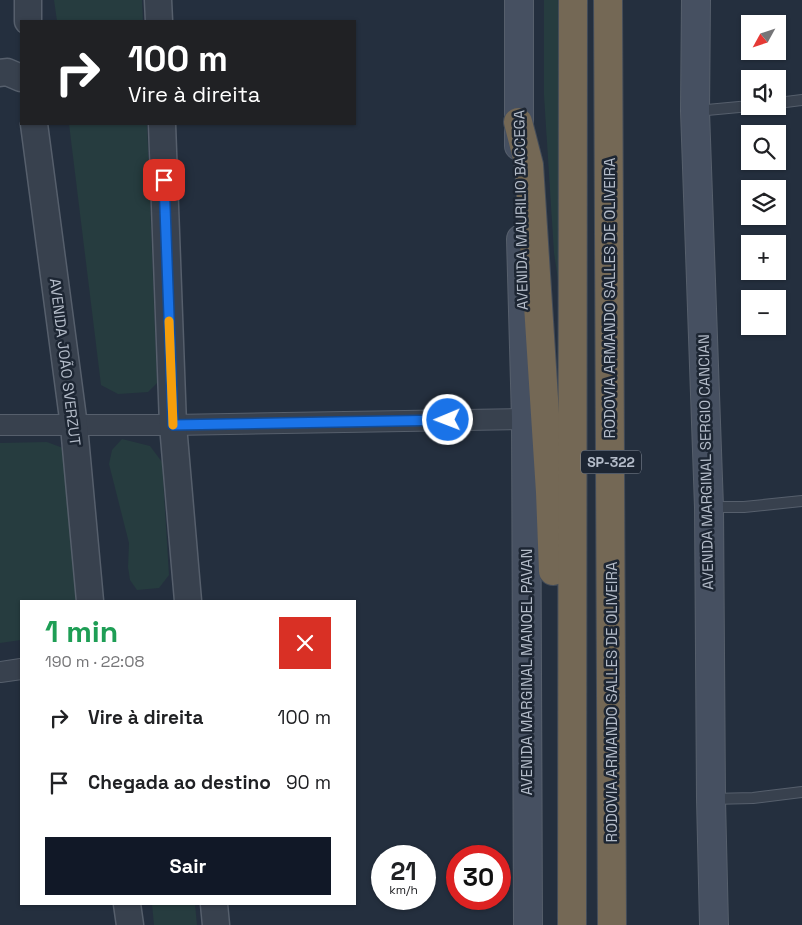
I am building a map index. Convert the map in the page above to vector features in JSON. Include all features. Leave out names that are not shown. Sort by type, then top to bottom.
[{"type":"highway","name":"SP-322","points":[[572,925],[573,0]]},
{"type":"highway","name":"RODOVIA ARMANDO SALLES DE OLIVEIRA","points":[[608,0],[612,925]]},
{"type":"highway","points":[[518,122],[529,165],[550,492],[555,611],[571,753]]},
{"type":"main road","name":"AVENIDA MAURILIO BACCEGA","points":[[519,0],[518,122],[526,419]]},
{"type":"main road","name":"AVENIDA MARGINAL SERGIO CANCIAN","points":[[696,0],[696,111],[709,506],[714,925]]},
{"type":"main road","name":"AVENIDA MARGINAL MANOEL PAVAN","points":[[526,419],[528,925]]},
{"type":"street","points":[[28,0],[28,20]]},
{"type":"street","points":[[158,0],[158,20]]},
{"type":"street","points":[[0,73],[7,72],[20,78]]},
{"type":"street","name":"AVENIDA JOÃO SVERZUT","points":[[34,125],[74,426],[90,600]]},
{"type":"street","points":[[162,125],[173,425],[188,600]]},
{"type":"street","points":[[0,425],[173,425],[526,419]]},
{"type":"street","points":[[0,672],[20,669]]},
{"type":"street","points":[[127,905],[130,925]]},
{"type":"street","points":[[214,905],[216,925]]},
{"type":"lane","points":[[786,102],[802,100]]},
{"type":"lane","points":[[696,111],[741,107]]},
{"type":"lane","points":[[709,506],[744,506],[802,501]]},
{"type":"lane","points":[[711,799],[753,798],[802,792]]},
{"type":"green space","points":[[54,0],[142,0],[143,20],[57,20]]},
{"type":"green space","points":[[544,0],[562,0],[563,313],[554,253],[544,95]]},
{"type":"green space","points":[[69,125],[147,125],[157,383],[148,392],[118,394],[101,385]]},
{"type":"green space","points":[[122,439],[150,446],[162,462],[169,575],[159,588],[137,590],[130,580],[128,567],[129,543],[109,464],[112,450]]},
{"type":"green space","points":[[47,442],[63,448],[78,600],[20,600],[20,640],[0,643],[0,443]]},
{"type":"green space","points":[[152,905],[195,905],[197,925],[154,925]]},
{"type":"slow traffic","points":[[169,321],[173,425]]},
{"type":"route","points":[[164,180],[173,425],[448,420]]}]
